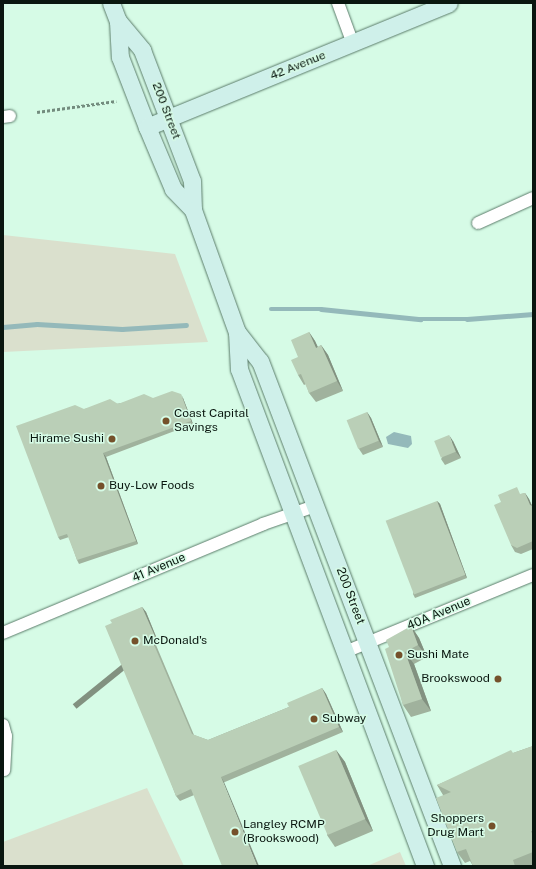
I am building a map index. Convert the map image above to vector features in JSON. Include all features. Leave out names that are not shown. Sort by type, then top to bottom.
[{"type":"main road","name":"200 Street","points":[[111,3],[118,21],[120,57],[147,127],[173,189],[192,210]]},
{"type":"main road","name":"42 Avenue","points":[[147,127],[353,44],[449,3]]},
{"type":"main road","name":"200 Street","points":[[118,21],[142,50],[192,181],[192,210],[237,332],[239,369],[426,866]]},
{"type":"main road","name":"200 Street","points":[[237,332],[260,361],[452,866]]},
{"type":"street","points":[[338,3],[353,44]]},
{"type":"street","points":[[478,223],[533,198]]},
{"type":"street","name":"41 Avenue","points":[[3,633],[293,513],[315,506]]},
{"type":"street","name":"40A Avenue","points":[[345,652],[533,575]]},
{"type":"street","points":[[3,725],[6,736],[4,770]]},
{"type":"path","points":[[37,112],[116,101]]},
{"type":"green space","points":[[3,235],[175,254],[208,342],[3,352]]},
{"type":"green space","points":[[147,788],[184,866],[3,866],[3,842]]},
{"type":"green space","points":[[400,852],[406,866],[367,866]]},
{"type":"water","points":[[394,432],[411,436],[412,444],[408,448],[388,444],[386,437]]},
{"type":"building","points":[[309,332],[316,348],[321,345],[337,381],[309,393],[301,374],[298,375],[291,360],[298,357],[291,340]]},
{"type":"building","points":[[172,391],[181,394],[191,421],[103,453],[136,541],[77,560],[67,534],[58,537],[16,426],[75,405],[84,409],[110,399],[118,404],[144,394],[153,398]]},
{"type":"building","points":[[367,412],[379,441],[358,449],[347,420]]},
{"type":"building","points":[[449,435],[456,452],[441,458],[434,441]]},
{"type":"building","points":[[517,487],[520,494],[525,493],[530,505],[533,506],[533,541],[517,548],[511,545],[494,505],[501,502],[498,495]]},
{"type":"building","points":[[437,501],[465,575],[414,594],[386,521]]},
{"type":"building","points":[[142,607],[156,639],[152,640],[192,734],[208,740],[289,707],[287,703],[322,688],[339,727],[221,777],[257,866],[222,866],[191,789],[176,796],[105,626],[112,623],[110,620]]},
{"type":"building","points":[[411,626],[418,645],[405,652],[422,699],[403,705],[385,649],[389,647],[386,640]]},
{"type":"building","name":"Shoppers Drug Mart","points":[[533,746],[533,831],[531,831],[533,836],[533,852],[513,860],[515,866],[473,866],[466,849],[457,852],[436,798],[451,792],[437,785],[511,750],[513,753]]},
{"type":"building","points":[[336,750],[365,819],[328,835],[298,766]]},
{"type":"waterway","points":[[271,309],[321,309],[420,319],[467,319],[533,314]]},
{"type":"waterway","points":[[3,327],[37,324],[122,329],[186,325]]},
{"type":"place","name":"Coast Capital Savings","points":[[166,421]]},
{"type":"place","name":"Hirame Sushi","points":[[112,439]]},
{"type":"place","name":"Buy-Low Foods","points":[[101,486]]},
{"type":"place","name":"McDonald's","points":[[135,641]]},
{"type":"place","name":"Sushi Mate","points":[[399,655]]},
{"type":"place","name":"Brookswood","points":[[498,679]]},
{"type":"place","name":"Subway","points":[[314,719]]},
{"type":"place","name":"Shoppers Drug Mart","points":[[492,826]]},
{"type":"place","name":"Langley RCMP (Brookswood)","points":[[235,832]]}]
